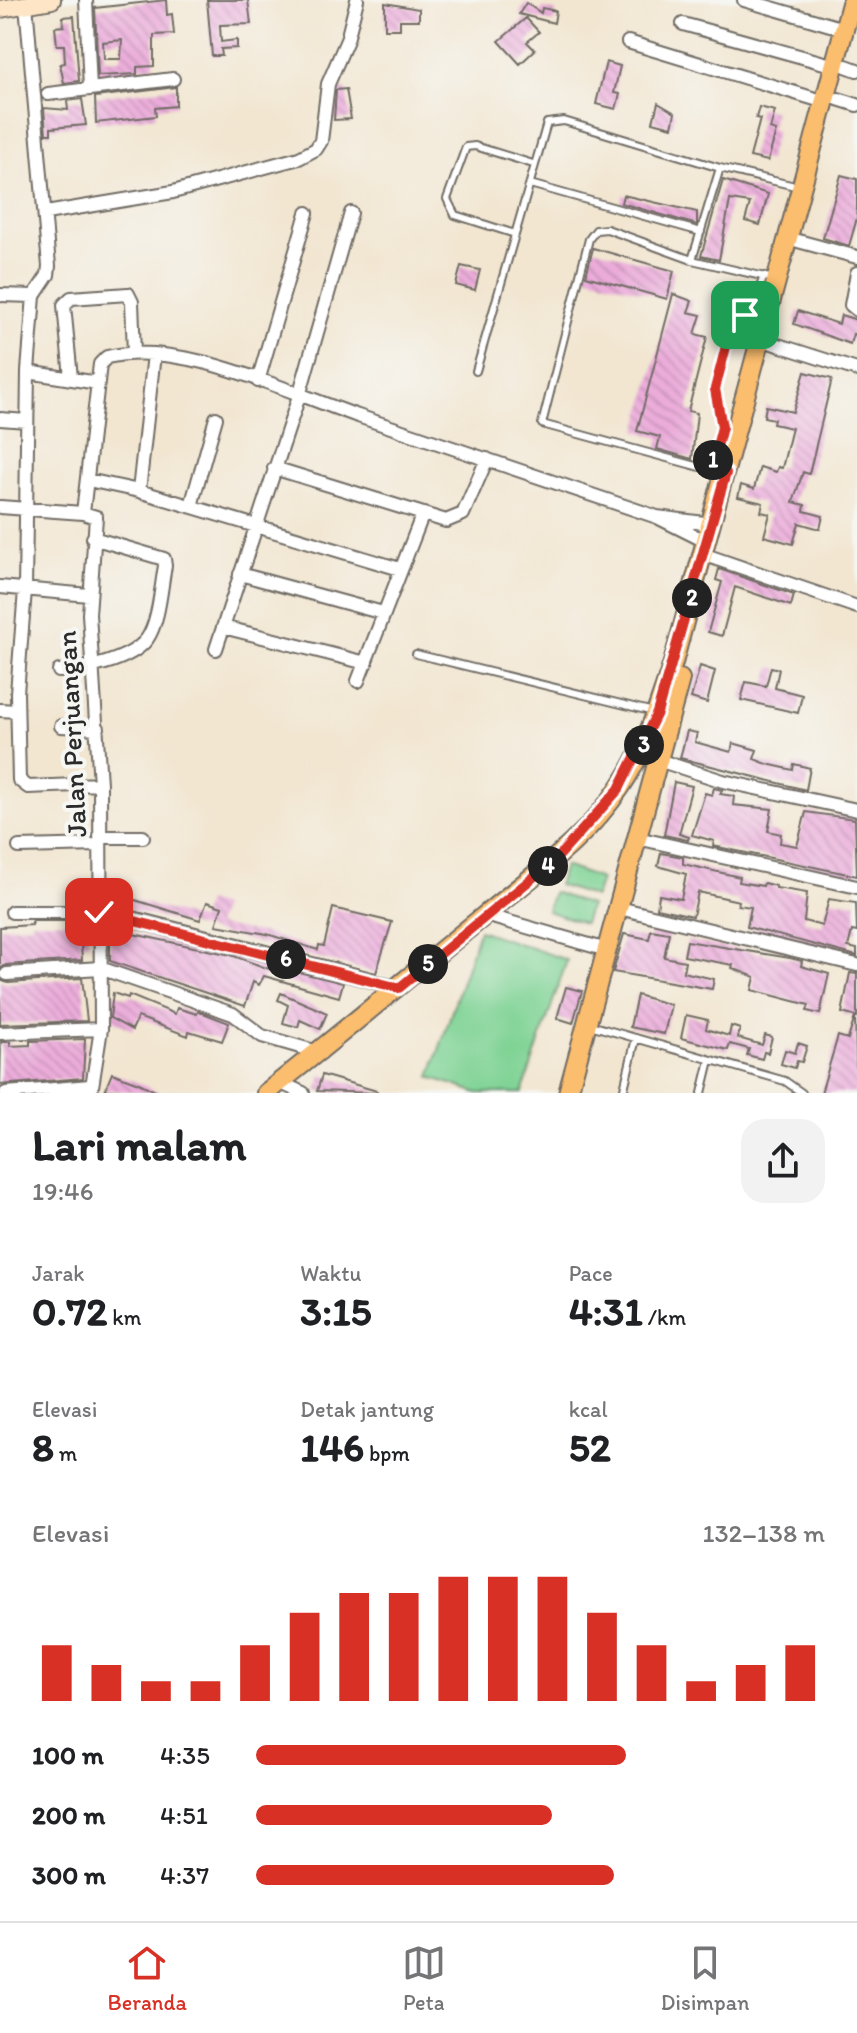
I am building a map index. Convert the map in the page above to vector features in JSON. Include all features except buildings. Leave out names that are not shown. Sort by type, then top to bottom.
[{"type":"main road","points":[[0,9],[52,0]]},
{"type":"main road","points":[[273,1088],[321,1053],[558,857],[598,815],[636,762],[657,713],[710,541],[728,470],[772,343],[831,100],[846,68],[852,0]]},
{"type":"main road","points":[[568,1093],[666,735],[771,278],[820,145]]},
{"type":"street","points":[[86,0],[90,89]]},
{"type":"street","points":[[46,213],[173,192],[299,158],[316,149],[321,141],[328,84],[347,40],[357,0]]},
{"type":"street","points":[[744,0],[851,27]]},
{"type":"street","points":[[26,4],[46,213],[48,275],[34,296],[27,421],[25,590],[17,711],[22,785],[100,784]]},
{"type":"street","points":[[683,24],[846,68]]},
{"type":"street","points":[[628,42],[857,105]]},
{"type":"street","points":[[48,94],[173,79]]},
{"type":"street","points":[[258,381],[307,213]]},
{"type":"street","points":[[216,649],[299,396],[351,213]]},
{"type":"street","points":[[798,241],[857,257]]},
{"type":"street","points":[[857,273],[851,305],[857,310]]},
{"type":"street","points":[[71,378],[64,305],[71,298],[128,294],[132,302],[134,353]]},
{"type":"street","points":[[0,295],[34,296]]},
{"type":"street","points":[[772,343],[857,370]]},
{"type":"street","points":[[0,507],[83,513],[103,359],[134,353],[154,354],[258,381],[657,517],[857,607]]},
{"type":"street","points":[[139,491],[154,354]]},
{"type":"street","points":[[34,373],[98,383]]},
{"type":"street","points":[[191,506],[216,418]]},
{"type":"street","points":[[0,419],[27,421]]},
{"type":"street","points":[[274,468],[446,521],[463,514],[487,459]]},
{"type":"street","points":[[88,480],[139,491],[400,569]]},
{"type":"street","name":"Jalan Perjuangan","points":[[83,513],[96,517],[89,595],[100,784],[101,1029],[90,1090]]},
{"type":"street","points":[[358,681],[422,516]]},
{"type":"street","points":[[657,517],[710,541]]},
{"type":"street","points":[[59,671],[93,669],[140,645],[148,637],[165,566],[162,557],[93,538]]},
{"type":"street","points":[[240,574],[383,613]]},
{"type":"street","points":[[0,587],[89,595]]},
{"type":"street","points":[[223,627],[366,663]]},
{"type":"street","points":[[0,710],[17,711]]},
{"type":"street","points":[[61,726],[98,728]]},
{"type":"street","points":[[658,760],[723,781],[857,810]]},
{"type":"street","points":[[19,847],[143,837]]},
{"type":"street","points":[[637,838],[857,887]]},
{"type":"street","points":[[619,908],[857,965]]},
{"type":"street","points":[[12,912],[99,912],[399,988]]},
{"type":"street","points":[[485,915],[607,950]]},
{"type":"street","points":[[7,974],[100,968],[233,1014],[262,1036],[321,1053]]},
{"type":"street","points":[[0,1033],[101,1029]]},
{"type":"street","points":[[273,1088],[303,1093]]},
{"type":"street","points":[[6,1093],[90,1090]]},
{"type":"lane","points":[[476,371],[547,123],[555,120],[660,147],[720,168],[802,188]]},
{"type":"lane","points":[[515,234],[455,215],[450,211],[447,199],[466,147],[475,146],[533,164]]},
{"type":"lane","points":[[692,260],[720,168]]},
{"type":"lane","points":[[530,184],[701,232]]},
{"type":"lane","points":[[607,229],[692,260],[771,278],[730,331],[715,389],[728,470],[548,428],[541,420],[592,233],[607,229]]},
{"type":"lane","points":[[416,654],[657,713]]},
{"type":"lane","points":[[587,1024],[785,1081],[802,1093]]},
{"type":"lane","points":[[623,1093],[636,1038]]},
{"type":"lane","points":[[702,1093],[710,1060]]},
{"type":"green space","points":[[564,866],[601,879],[595,897],[558,885]]},
{"type":"green space","points":[[553,892],[590,905],[584,923],[547,911]]},
{"type":"green space","points":[[479,930],[567,960],[522,1093],[478,1093],[430,1077]]},
{"type":"route","points":[[99,912],[399,988],[558,857],[581,835],[619,789],[636,762],[657,713],[726,473],[711,470],[722,427],[715,389],[730,331],[745,315]]}]
